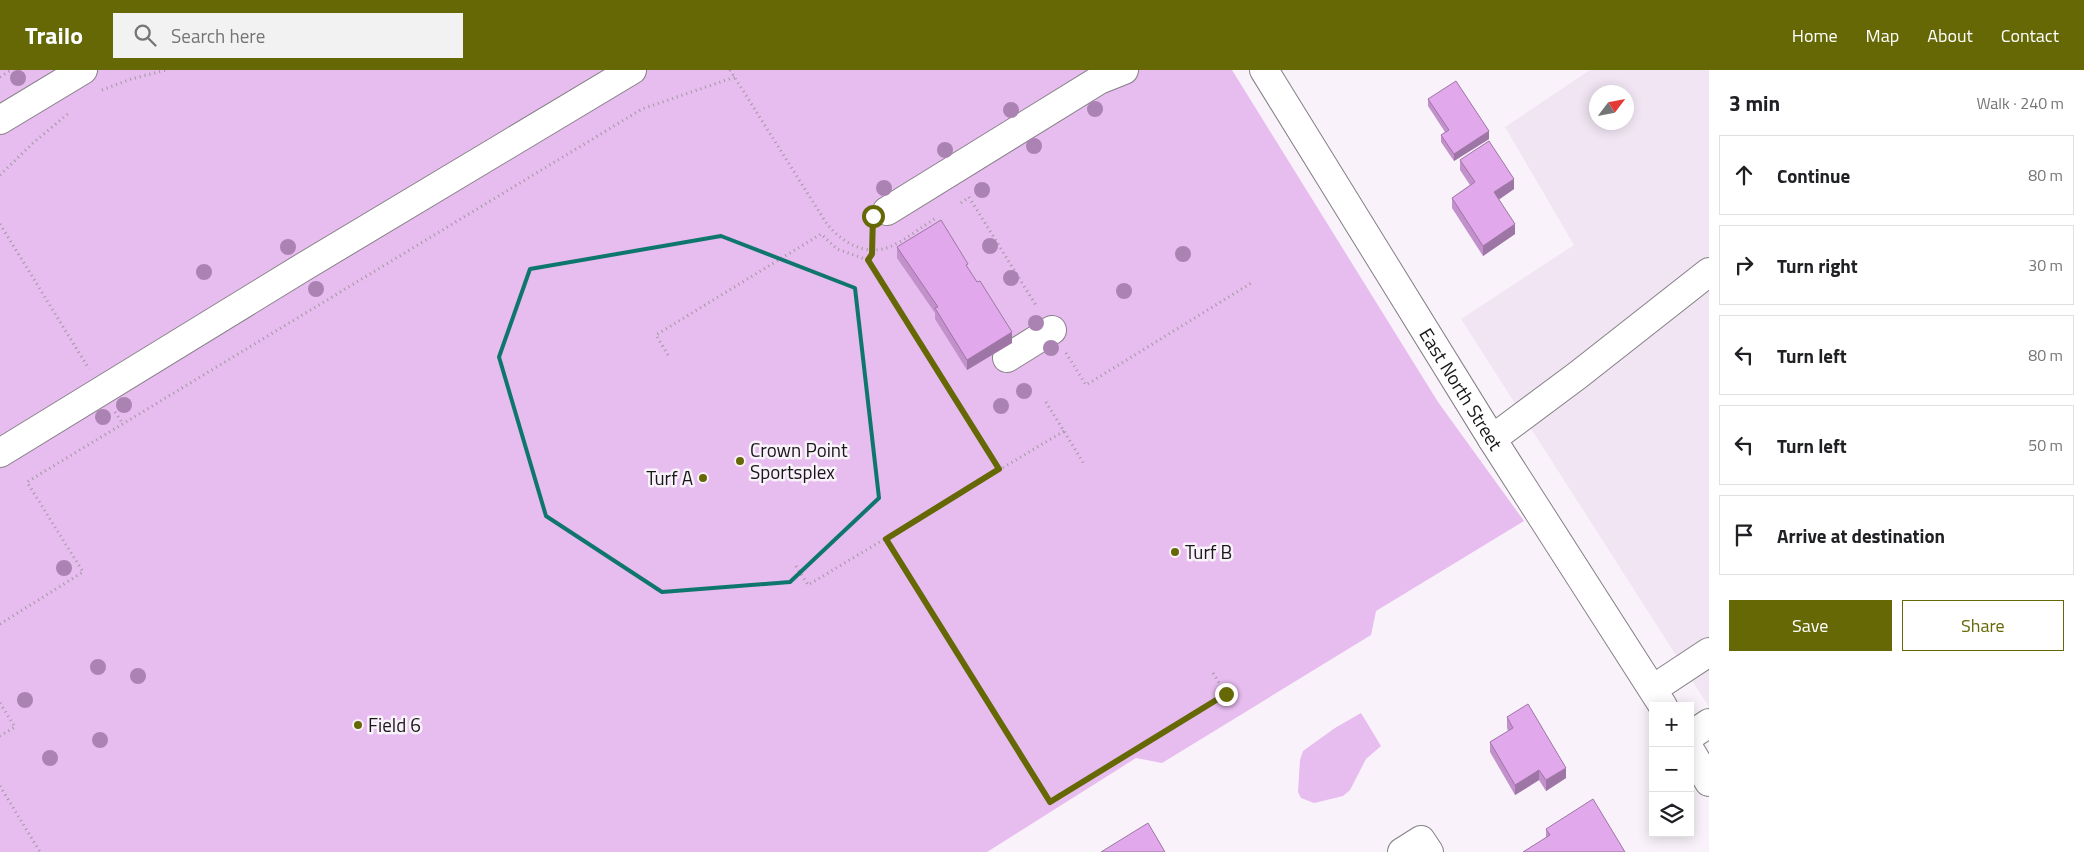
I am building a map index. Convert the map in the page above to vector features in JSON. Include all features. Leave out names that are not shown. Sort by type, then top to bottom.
[{"type":"street","points":[[0,120],[83,70]]},
{"type":"street","points":[[0,453],[314,260],[632,70]]},
{"type":"street","points":[[880,222],[1098,80],[1124,70]]},
{"type":"street","name":"East North Street","points":[[1264,70],[1492,439],[1658,697]]},
{"type":"street","points":[[1492,439],[1578,375],[1709,272]]},
{"type":"street","points":[[1007,358],[1052,330]]},
{"type":"street","points":[[1658,697],[1709,652]]},
{"type":"street","points":[[1694,733],[1709,723]]},
{"type":"street","points":[[1694,757],[1709,782]]},
{"type":"path","points":[[0,77],[11,70]]},
{"type":"path","points":[[99,92],[131,79],[156,71],[166,70]]},
{"type":"path","points":[[730,70],[831,230],[845,242],[873,249],[888,248],[936,218]]},
{"type":"path","points":[[0,624],[83,572],[27,482],[642,109],[735,77]]},
{"type":"path","points":[[0,175],[33,143],[76,106]]},
{"type":"path","points":[[961,202],[969,197],[1086,386],[1253,282]]},
{"type":"path","points":[[868,260],[880,222]]},
{"type":"path","points":[[0,224],[93,376]]},
{"type":"path","points":[[668,356],[656,335],[821,234],[837,249],[868,260],[999,469]]},
{"type":"path","points":[[1046,402],[1084,464]]},
{"type":"path","points":[[796,566],[808,585],[1064,430]]},
{"type":"path","points":[[886,539],[1050,802],[1226,694],[1213,673]]},
{"type":"path","points":[[0,704],[15,727],[0,736]]},
{"type":"path","points":[[0,786],[40,852]]},
{"type":"highlighted area","points":[[721,236],[855,288],[879,498],[790,582],[662,592],[546,516],[499,357],[530,269]]},
{"type":"shaded area","name":"Crown Point Sportsplex","points":[[0,70],[1232,70],[1438,402],[1524,521],[1376,611],[1371,635],[1162,763],[1136,758],[987,852],[0,852]]},
{"type":"shaded area","points":[[1590,70],[1709,70],[1709,707],[1461,319],[1574,245],[1505,127]]},
{"type":"shaded area","points":[[1361,713],[1381,746],[1366,759],[1350,790],[1343,796],[1314,803],[1301,798],[1298,792],[1300,760],[1303,751],[1335,728]]},
{"type":"building","points":[[1456,81],[1489,131],[1454,154],[1441,135],[1449,130],[1428,99]]},
{"type":"building","points":[[1489,141],[1514,179],[1494,192],[1515,224],[1483,246],[1452,198],[1475,182],[1460,160]]},
{"type":"building","points":[[941,220],[968,264],[966,265],[977,282],[980,281],[1012,332],[967,360],[935,308],[938,307],[897,247]]},
{"type":"building","points":[[1528,704],[1566,768],[1546,780],[1539,770],[1515,785],[1490,742],[1513,728],[1507,717]]},
{"type":"building","points":[[1593,799],[1625,852],[1523,852],[1550,835],[1546,829]]},
{"type":"building","points":[[1148,823],[1165,852],[1101,852]]},
{"type":"place","name":"Crown Point Sportsplex","points":[[740,461]]},
{"type":"place","name":"Turf A","points":[[703,478]]},
{"type":"place","name":"Turf B","points":[[1175,552]]},
{"type":"place","name":"Field 6","points":[[358,725]]},
{"type":"route","points":[[873,216],[873,249],[868,260],[999,469],[886,539],[1050,802],[1226,694]]}]
